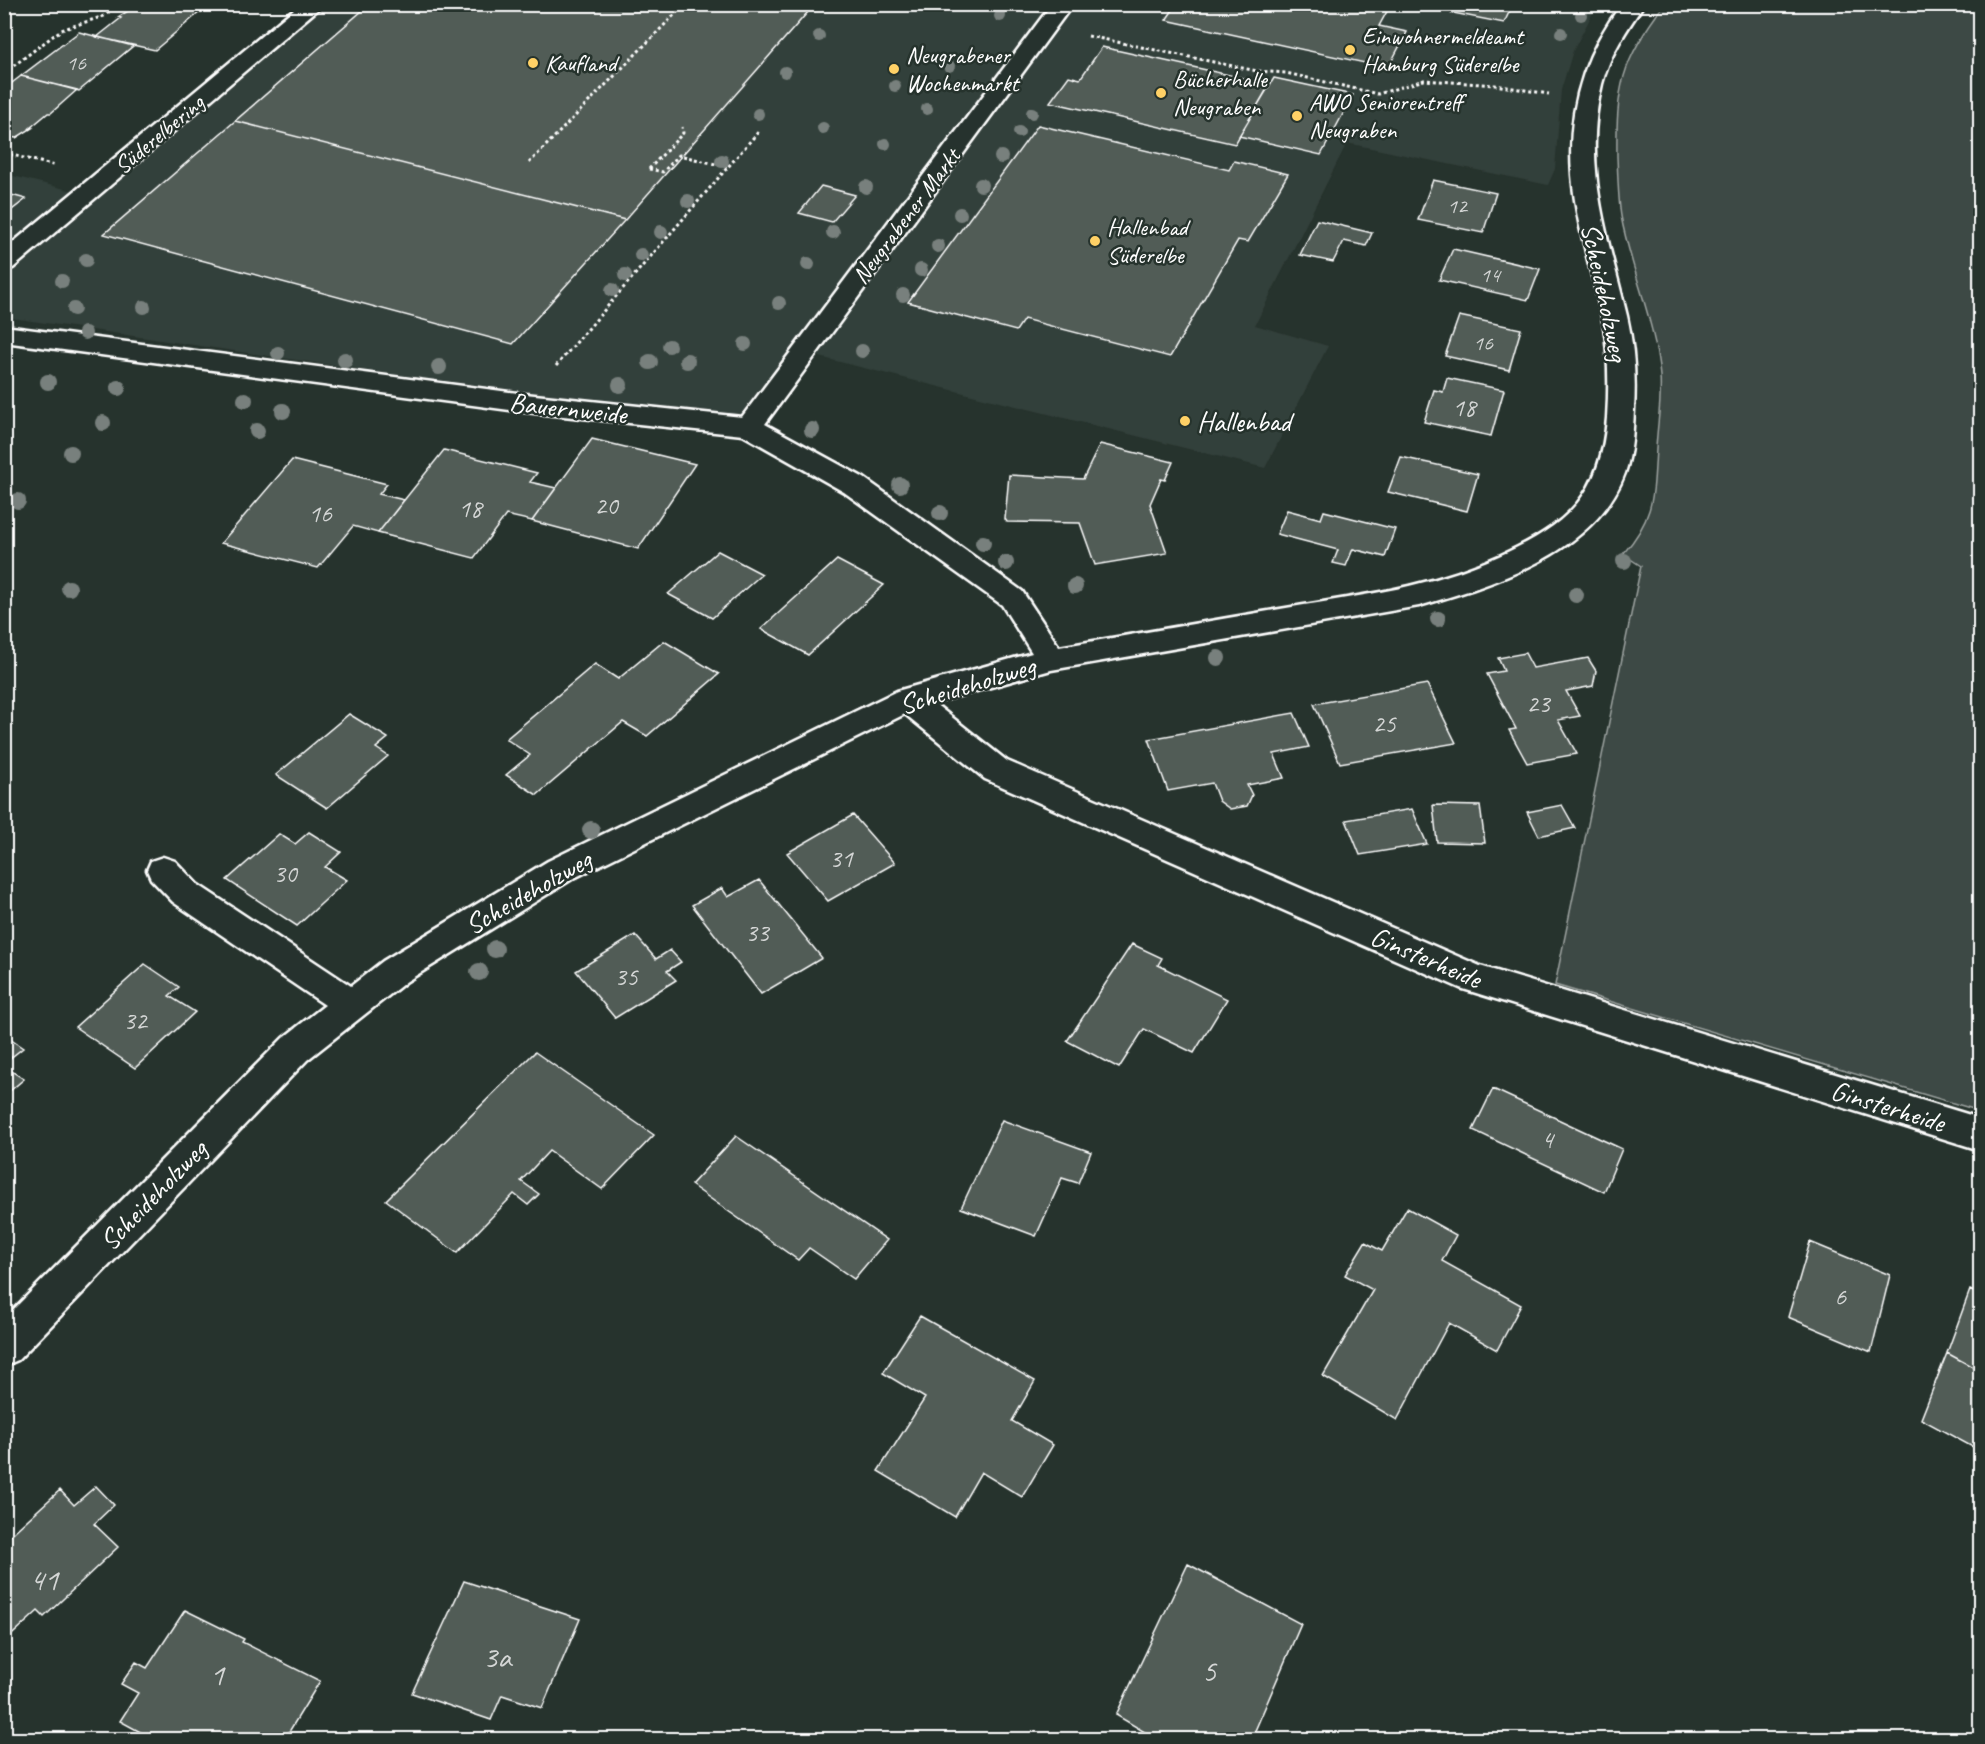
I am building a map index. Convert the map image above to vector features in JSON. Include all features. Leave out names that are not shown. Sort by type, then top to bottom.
[{"type":"street","name":"Süderelbering","points":[[4,263],[314,4]]},
{"type":"street","name":"Neugrabener Markt","points":[[749,427],[1063,4]]},
{"type":"street","name":"Scheideholzweg","points":[[4,1347],[295,1049],[395,971],[560,870],[908,699],[1052,659],[1419,596],[1469,580],[1517,559],[1552,540],[1587,512],[1606,486],[1617,460],[1623,386],[1619,340],[1591,231],[1585,193],[1583,144],[1587,100],[1596,64],[1608,38],[1634,4]]},
{"type":"street","name":"Bauernweide","points":[[4,334],[525,403],[749,427],[854,485],[1012,598],[1052,659]]},
{"type":"street","name":"Ginsterheide","points":[[908,699],[996,770],[1472,978],[1980,1134]]},
{"type":"street","points":[[163,870],[185,893],[352,1005]]},
{"type":"path","points":[[4,73],[61,30],[104,16],[120,4]]},
{"type":"path","points":[[529,163],[685,4]]},
{"type":"path","points":[[1046,27],[1257,71],[1286,73],[1378,94],[1424,80],[1495,85],[1587,100]]},
{"type":"path","points":[[682,127],[684,133],[649,169],[663,172],[679,155],[727,167]]},
{"type":"path","points":[[525,403],[759,131]]},
{"type":"shaded area","points":[[317,5],[1597,5],[1573,51],[1561,90],[1555,169],[1548,185],[1347,143],[1255,325],[1328,346],[1265,468],[804,353],[749,427],[5,317],[5,174],[89,195]]},
{"type":"shaded area","points":[[1664,5],[1980,5],[1980,1111],[1555,985],[1641,566],[1623,554],[1647,517],[1653,494],[1660,376],[1653,335],[1621,216],[1617,133],[1620,93],[1624,76],[1638,43]]},
{"type":"building","points":[[139,4],[207,6],[155,50],[97,37],[121,18],[118,17]]},
{"type":"building","name":"Kaufland","points":[[370,4],[815,4],[625,220],[235,121]]},
{"type":"building","name":"Einwohnermeldeamt Hamburg Süderelbe","points":[[1177,4],[1273,4],[1295,9],[1298,4],[1391,4],[1379,26],[1407,32],[1388,68],[1166,20]]},
{"type":"building","points":[[1447,4],[1513,4],[1504,23],[1443,11]]},
{"type":"building","points":[[79,32],[133,46],[79,91],[21,76]]},
{"type":"building","name":"Bücherhalle Neugraben","points":[[1102,47],[1270,84],[1235,144],[1050,102],[1069,76],[1080,79]]},
{"type":"building","points":[[21,76],[77,90],[30,128],[32,128],[16,138],[4,136],[4,89]]},
{"type":"building","name":"AWO Seniorentreff Neugraben","points":[[1274,78],[1353,95],[1321,155],[1239,136]]},
{"type":"building","points":[[235,121],[625,220],[513,344],[104,234]]},
{"type":"building","name":"Hallenbad Süderelbe","points":[[1038,125],[1229,170],[1234,161],[1288,174],[1248,242],[1238,240],[1170,357],[1024,319],[1016,331],[908,302]]},
{"type":"building","points":[[1433,180],[1496,193],[1483,233],[1418,220]]},
{"type":"building","points":[[821,186],[855,195],[832,222],[799,213]]},
{"type":"building","points":[[4,193],[26,199],[4,216]]},
{"type":"building","points":[[1317,220],[1372,233],[1366,246],[1344,241],[1333,262],[1300,255]]},
{"type":"building","points":[[1453,249],[1540,269],[1528,300],[1439,280]]},
{"type":"building","points":[[1459,316],[1521,329],[1509,370],[1445,356]]},
{"type":"building","points":[[1447,378],[1504,390],[1491,436],[1424,422],[1434,390],[1443,392]]},
{"type":"building","points":[[592,439],[695,464],[638,549],[532,521]]},
{"type":"building","points":[[1100,444],[1173,462],[1165,480],[1161,479],[1150,504],[1167,553],[1095,565],[1080,523],[1007,522],[1005,519],[1009,475],[1083,479]]},
{"type":"building","points":[[444,450],[537,473],[530,482],[556,488],[532,521],[506,515],[474,558],[378,533]]},
{"type":"building","points":[[1401,457],[1478,474],[1467,511],[1388,492]]},
{"type":"building","points":[[292,460],[387,484],[379,494],[404,500],[378,533],[353,526],[318,568],[221,543]]},
{"type":"building","points":[[1287,510],[1321,519],[1324,511],[1395,529],[1385,557],[1353,549],[1346,566],[1333,563],[1338,550],[1277,534]]},
{"type":"building","points":[[718,551],[762,574],[712,618],[668,594]]},
{"type":"building","points":[[837,560],[884,585],[808,655],[761,629]]},
{"type":"building","points":[[664,641],[719,674],[647,736],[623,722],[537,795],[506,775],[530,755],[506,739],[595,664],[618,679]]},
{"type":"building","points":[[1525,653],[1533,668],[1588,658],[1596,671],[1593,686],[1566,691],[1580,716],[1558,720],[1577,754],[1527,763],[1509,730],[1516,729],[1487,674],[1504,671],[1498,658]]},
{"type":"building","points":[[1427,684],[1456,743],[1340,763],[1314,704]]},
{"type":"building","points":[[1294,713],[1309,747],[1274,754],[1284,778],[1247,785],[1252,795],[1247,806],[1230,809],[1219,801],[1212,783],[1168,791],[1149,739]]},
{"type":"building","points":[[349,714],[388,738],[376,748],[388,756],[327,808],[276,775]]},
{"type":"building","points":[[1433,805],[1480,806],[1485,843],[1437,842]]},
{"type":"building","points":[[1562,805],[1575,828],[1539,836],[1527,812]]},
{"type":"building","points":[[1412,809],[1427,844],[1360,855],[1346,820]]},
{"type":"building","points":[[853,815],[895,863],[828,901],[787,853]]},
{"type":"building","points":[[309,832],[341,852],[325,867],[347,880],[297,926],[227,880],[279,834],[295,844]]},
{"type":"building","points":[[759,880],[822,958],[761,994],[692,905],[722,888],[728,897]]},
{"type":"building","points":[[635,935],[656,959],[670,950],[681,962],[667,971],[676,980],[615,1018],[576,971]]},
{"type":"building","points":[[1132,944],[1162,958],[1158,965],[1227,999],[1194,1053],[1144,1029],[1119,1068],[1067,1041]]},
{"type":"building","points":[[145,964],[179,987],[169,996],[195,1012],[135,1068],[75,1027]]},
{"type":"building","points":[[4,1035],[23,1048],[4,1063]]},
{"type":"building","points":[[535,1052],[654,1135],[602,1189],[549,1151],[521,1181],[539,1194],[528,1205],[514,1194],[457,1253],[386,1200]]},
{"type":"building","points":[[4,1066],[24,1079],[4,1096]]},
{"type":"building","points":[[1493,1089],[1622,1149],[1604,1192],[1473,1130]]},
{"type":"building","points":[[1002,1120],[1091,1152],[1078,1183],[1062,1178],[1036,1236],[961,1208]]},
{"type":"building","points":[[736,1136],[887,1240],[854,1279],[809,1248],[798,1260],[691,1185]]},
{"type":"building","points":[[1407,1208],[1456,1235],[1442,1261],[1521,1305],[1497,1350],[1449,1323],[1397,1420],[1323,1376],[1373,1290],[1345,1275],[1365,1242],[1382,1251]]},
{"type":"building","points":[[1810,1242],[1890,1275],[1871,1352],[1788,1317]]},
{"type":"building","points":[[1970,1290],[1980,1295],[1980,1371],[1947,1353]]},
{"type":"building","points":[[920,1316],[1035,1381],[1012,1421],[1053,1445],[1022,1497],[981,1472],[955,1517],[878,1471],[925,1398],[883,1373]]},
{"type":"building","points":[[1947,1353],[1980,1371],[1980,1451],[1921,1419]]},
{"type":"building","points":[[96,1486],[114,1505],[94,1524],[118,1547],[44,1617],[38,1611],[4,1642],[4,1541],[60,1490],[74,1505]]},
{"type":"building","points":[[1188,1564],[1301,1624],[1251,1740],[1158,1740],[1116,1715]]},
{"type":"building","points":[[464,1581],[580,1619],[542,1708],[502,1695],[491,1720],[412,1693]]},
{"type":"building","points":[[185,1610],[320,1681],[284,1740],[223,1740],[214,1735],[212,1740],[155,1740],[120,1721],[138,1693],[121,1684],[136,1662],[147,1668]]},
{"type":"place","name":"Einwohnermeldeamt Hamburg Süderelbe","points":[[1350,50]]},
{"type":"place","name":"Kaufland","points":[[533,63]]},
{"type":"place","name":"Neugrabener Wochenmarkt","points":[[894,69]]},
{"type":"place","name":"Bücherhalle Neugraben","points":[[1161,93]]},
{"type":"place","name":"AWO Seniorentreff Neugraben","points":[[1297,116]]},
{"type":"place","name":"Hallenbad Süderelbe","points":[[1095,241]]},
{"type":"place","name":"Hallenbad","points":[[1185,421]]}]
